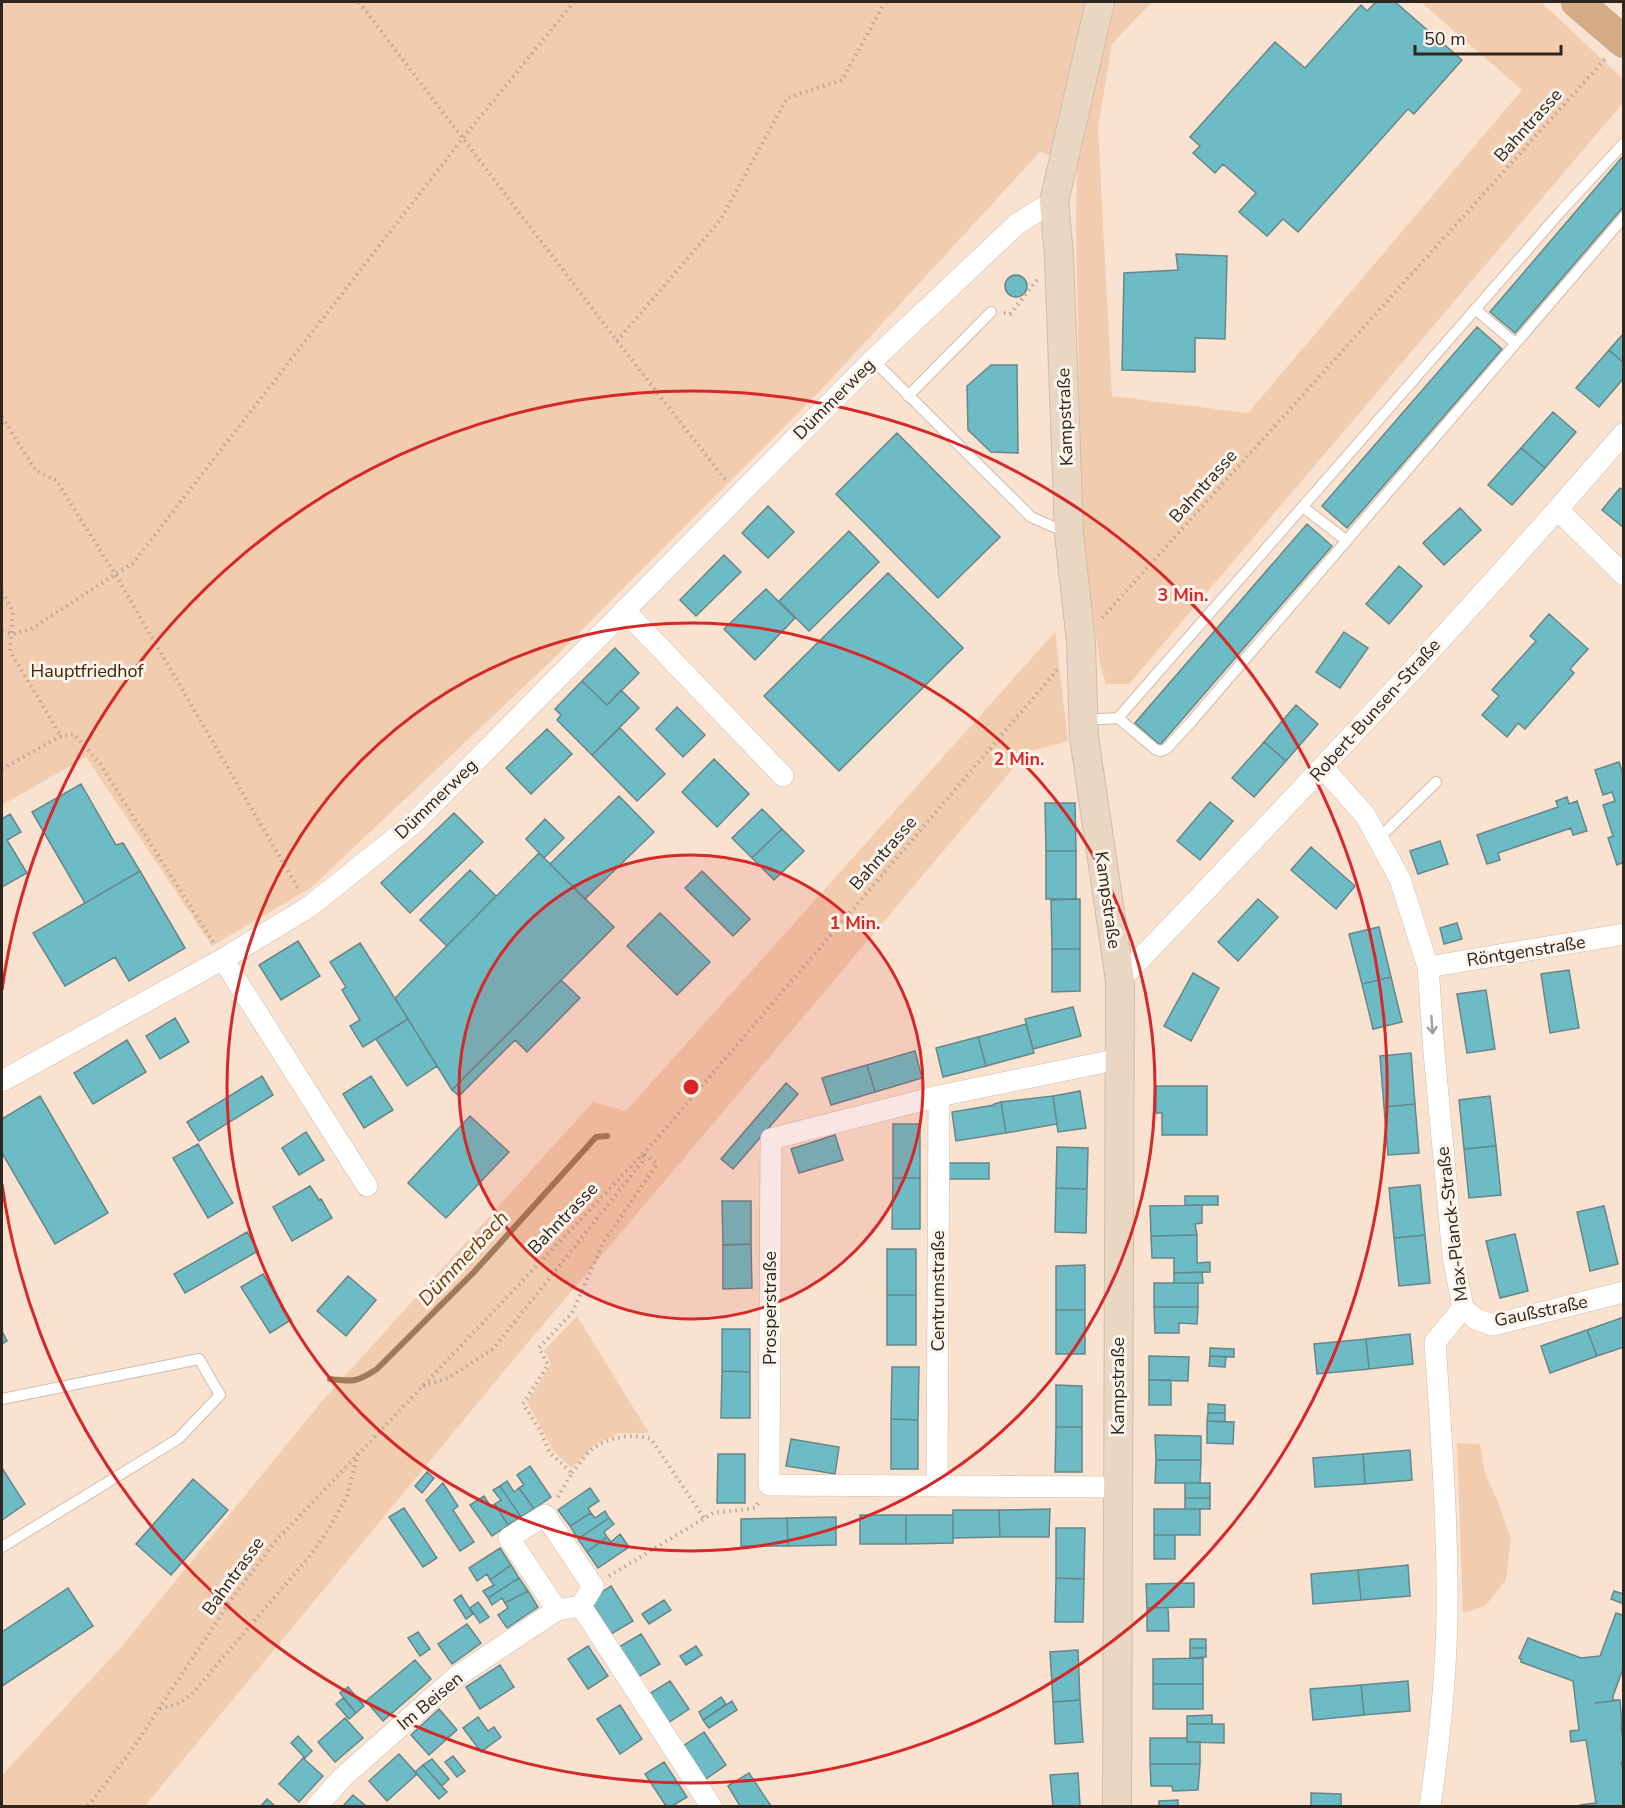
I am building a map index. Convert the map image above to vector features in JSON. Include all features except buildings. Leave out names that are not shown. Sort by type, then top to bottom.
[{"type":"main road","points":[[1577,2],[1623,41]]},
{"type":"street","name":"Kampstraße","points":[[1100,2],[1054,202],[1059,255],[1069,534],[1081,642],[1084,737],[1120,980],[1117,1806]]},
{"type":"street","name":"Dümmerweg","points":[[2,1081],[223,959],[309,907],[414,823],[873,360],[1017,224],[1054,202]]},
{"type":"street","name":"Robert-Bunsen-Straße","points":[[1120,980],[1323,768],[1558,510],[1623,433]]},
{"type":"street","points":[[1558,510],[1623,575]]},
{"type":"street","points":[[624,610],[783,776]]},
{"type":"street","name":"Max-Planck-Straße","points":[[1323,768],[1365,816],[1400,879],[1428,967],[1453,1256],[1463,1308],[1436,1342],[1444,1492],[1447,1617],[1438,1751],[1430,1806]]},
{"type":"street","name":"Röntgenstraße","points":[[1428,967],[1623,934]]},
{"type":"street","points":[[223,959],[367,1186]]},
{"type":"street","name":"Prosperstraße","points":[[769,1485],[771,1139],[939,1096],[1119,1059]]},
{"type":"street","name":"Centrumstraße","points":[[937,1486],[939,1096]]},
{"type":"street","name":"Gaußstraße","points":[[1463,1308],[1476,1319],[1493,1325],[1623,1292]]},
{"type":"street","points":[[769,1485],[1118,1487]]},
{"type":"street","points":[[557,1610],[509,1538],[545,1515],[593,1586],[581,1606],[711,1806]]},
{"type":"street","name":"Im Beisen","points":[[316,1806],[343,1777],[456,1677],[557,1610],[581,1606]]},
{"type":"lane","points":[[1118,718],[1623,143]]},
{"type":"lane","points":[[1083,720],[1118,718],[1155,749],[1160,751],[1166,749],[1623,217]]},
{"type":"lane","points":[[1475,309],[1515,343]]},
{"type":"lane","points":[[908,396],[991,312]]},
{"type":"lane","points":[[873,360],[1031,517],[1069,534]]},
{"type":"lane","points":[[1303,507],[1347,541]]},
{"type":"lane","points":[[1378,839],[1436,782]]},
{"type":"lane","points":[[2,1399],[200,1359],[220,1395],[178,1439],[2,1547]]},
{"type":"path","points":[[359,2],[617,341],[738,495]]},
{"type":"path","points":[[2,633],[12,634],[31,629],[133,563],[462,138],[574,2]]},
{"type":"path","points":[[617,341],[721,219],[787,98],[842,80],[885,2]]},
{"type":"path","name":"Bahntrasse","points":[[88,1806],[131,1751],[231,1600],[274,1543],[643,1153],[1081,642],[1623,41]]},
{"type":"path","points":[[991,312],[1010,314],[1059,255]]},
{"type":"path","points":[[2,417],[36,471],[56,480],[115,574],[309,907]]},
{"type":"path","points":[[2,592],[13,612],[10,651],[61,736]]},
{"type":"path","points":[[2,769],[61,736],[74,734],[100,764],[223,959]]},
{"type":"path","points":[[421,1386],[448,1378],[493,1349],[642,1162],[643,1153]]},
{"type":"path","points":[[572,1473],[550,1453],[541,1432],[523,1404],[548,1365],[539,1348],[573,1313],[603,1243],[657,1164],[643,1153]]},
{"type":"path","points":[[545,1515],[572,1473],[591,1450],[618,1437],[640,1435],[651,1439],[704,1518]]},
{"type":"path","points":[[159,1709],[180,1703],[192,1694],[309,1557],[330,1527],[347,1496],[359,1452]]},
{"type":"path","points":[[593,1586],[713,1513],[755,1508],[769,1485]]},
{"type":"green space","name":"Hauptfriedhof","points":[[2,2],[1152,2],[1112,44],[1098,127],[1112,396],[1248,413],[1522,90],[1421,2],[1541,2],[1623,79],[1623,103],[1129,684],[1106,684],[1100,664],[1082,540],[1076,226],[1077,164],[1040,152],[820,391],[551,661],[312,887],[212,946],[86,757],[2,805]]},
{"type":"green space","points":[[1055,632],[1068,741],[1027,752],[510,1364],[145,1806],[2,1806],[2,1775],[123,1645],[323,1400],[593,1102],[626,1111]]},
{"type":"green space","points":[[577,1316],[649,1433],[619,1433],[594,1445],[572,1468],[554,1452],[527,1402],[551,1364],[544,1351]]},
{"type":"green space","points":[[1457,1443],[1480,1444],[1485,1474],[1511,1538],[1506,1580],[1485,1606],[1463,1613]]},
{"type":"waterway","name":"Dümmerbach","points":[[330,1379],[355,1380],[377,1369],[474,1272],[596,1137],[607,1136]]}]
